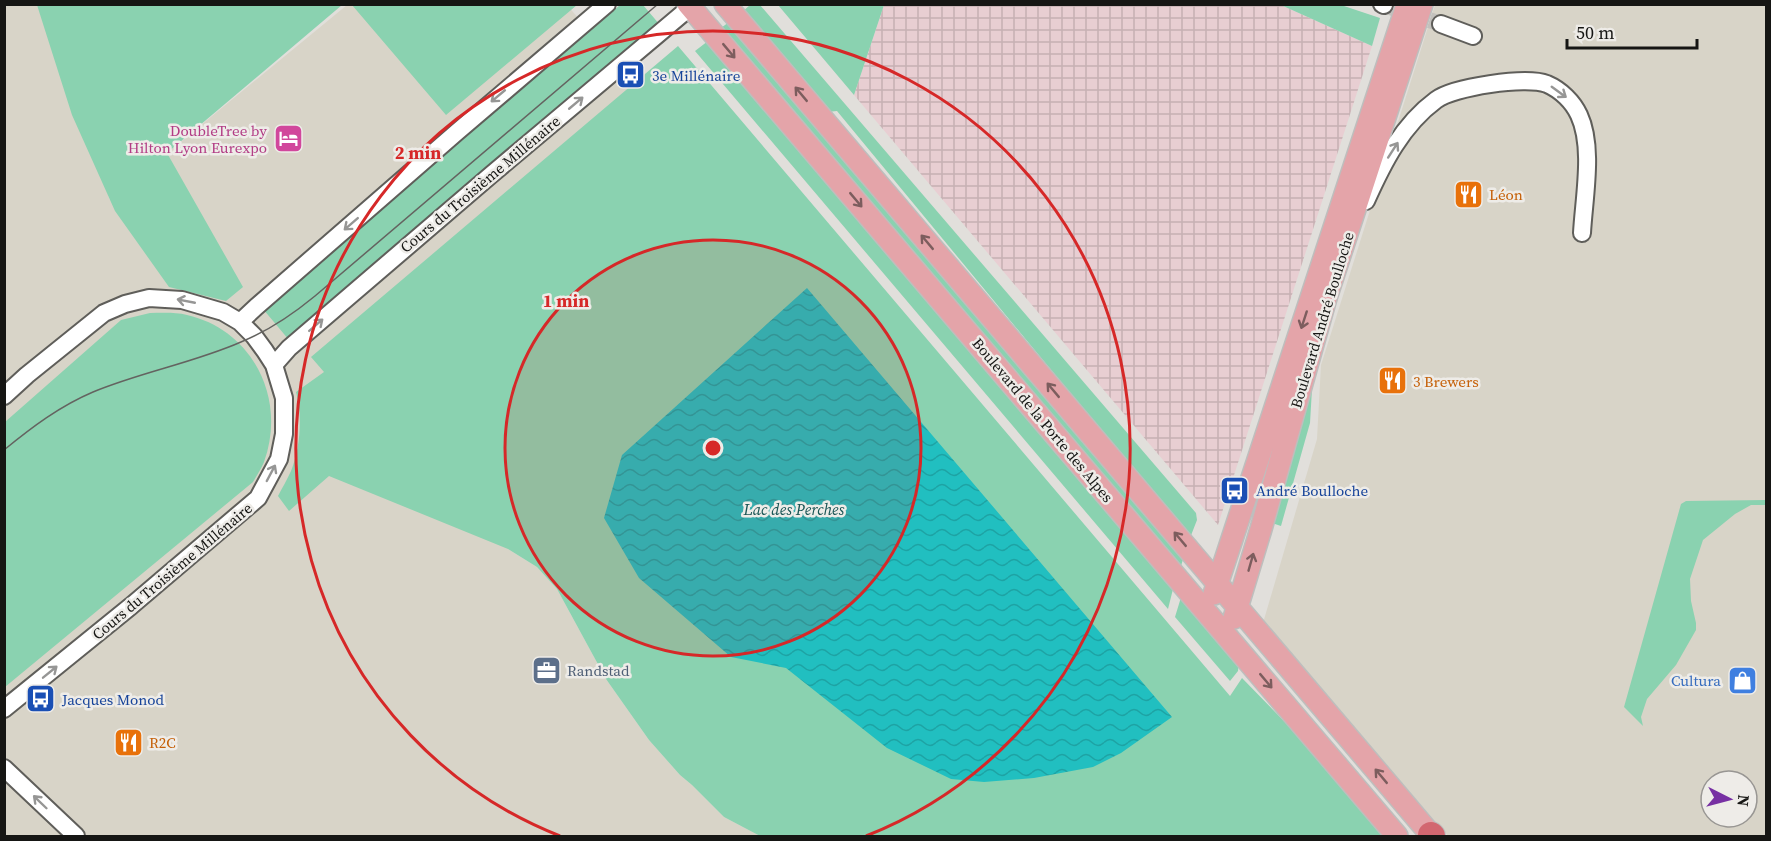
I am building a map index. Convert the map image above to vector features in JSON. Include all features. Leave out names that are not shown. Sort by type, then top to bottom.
[{"type":"main road","name":"Boulevard de la Porte des Alpes","points":[[725,4],[1432,836]]},
{"type":"main road","name":"Boulevard André Boulloche","points":[[1208,614],[1407,4]]},
{"type":"main road","name":"Boulevard André Boulloche","points":[[1227,637],[1238,607],[1326,298],[1422,4]]},
{"type":"main road","name":"Boulevard de la Porte des Alpes","points":[[691,5],[1398,837]]},
{"type":"street","points":[[240,322],[448,139],[608,4]]},
{"type":"street","name":"Cours du Troisième Millénaire","points":[[274,365],[289,348],[691,5]]},
{"type":"street","points":[[1441,24],[1473,36]]},
{"type":"street","points":[[1326,298],[1382,166],[1407,127],[1437,98],[1479,85],[1530,80],[1546,84],[1563,93],[1579,114],[1588,143],[1582,233]]},
{"type":"street","name":"Cours du Troisième Millénaire","points":[[4,396],[104,313],[125,304],[149,298],[182,300],[222,312],[240,322],[254,336],[274,365],[284,398],[285,434],[279,459],[258,498],[131,606],[4,709]]},
{"type":"street","points":[[4,768],[76,837]]},
{"type":"shaded area","points":[[5,5],[37,5],[110,200],[347,5],[567,5],[729,194],[508,549],[537,567],[557,589],[606,679],[649,740],[680,775],[724,817],[760,836],[5,836]]},
{"type":"shaded area","points":[[884,5],[1281,5],[1372,46],[1218,525],[854,95]]},
{"type":"shaded area","points":[[1435,5],[1766,5],[1766,836],[1448,836],[1263,623],[1317,439],[1321,365]]},
{"type":"green space","points":[[37,5],[342,5],[167,153],[243,287],[226,301],[169,287],[115,211],[72,115]]},
{"type":"green space","points":[[352,5],[577,5],[446,115]]},
{"type":"green space","points":[[620,5],[643,5],[660,25],[289,340],[263,309]]},
{"type":"green space","points":[[750,5],[760,5],[1196,513],[1197,520],[1190,538],[837,111],[827,112],[742,12]]},
{"type":"green space","points":[[778,5],[884,5],[854,95]]},
{"type":"green space","points":[[1281,5],[1341,5],[1380,18],[1372,46]]},
{"type":"green space","points":[[729,22],[1184,556],[1181,566],[721,28]]},
{"type":"green space","points":[[708,41],[1174,585],[1168,609],[695,51]]},
{"type":"green space","points":[[678,46],[1230,696],[1242,678],[1311,749],[1385,836],[760,836],[724,817],[680,775],[649,740],[606,679],[557,589],[537,567],[508,549],[329,476],[289,511],[278,496],[291,471],[298,443],[300,422],[296,392],[324,372],[311,357]]},
{"type":"green space","points":[[150,313],[182,314],[210,323],[230,335],[246,351],[259,370],[267,392],[271,415],[270,438],[264,462],[253,482],[5,687],[5,422],[121,320]]},
{"type":"green space","points":[[1309,389],[1312,389],[1310,423],[1281,526],[1272,523]]},
{"type":"green space","points":[[1766,500],[1766,505],[1751,505],[1735,514],[1703,540],[1690,579],[1696,630],[1676,665],[1647,699],[1641,717],[1643,726],[1624,707],[1681,504],[1686,501]]},
{"type":"green space","points":[[1182,594],[1239,661],[1238,671],[1230,681],[1175,617]]},
{"type":"water","name":"Lac des Perches","points":[[807,288],[1172,717],[1121,753],[1093,767],[1034,778],[984,782],[951,779],[887,748],[786,668],[731,657],[639,578],[604,518],[622,455]]},
{"type":"tunnel","points":[[1384,5],[1441,24]]},
{"type":"tram line","points":[[4,450],[47,418],[93,392],[223,349],[261,333],[289,316],[658,4]]},
{"type":"place","name":"3e Millénaire","points":[[631,75]]},
{"type":"place","name":"DoubleTree by Hilton Lyon Eurexpo","points":[[288,139]]},
{"type":"place","name":"Léon","points":[[1468,194]]},
{"type":"place","name":"3 Brewers","points":[[1392,381]]},
{"type":"place","name":"André Boulloche","points":[[1235,490]]},
{"type":"place","name":"Randstad","points":[[546,670]]},
{"type":"place","name":"Cultura","points":[[1742,680]]},
{"type":"place","name":"Jacques Monod","points":[[41,699]]},
{"type":"place","name":"R2C","points":[[128,742]]}]
